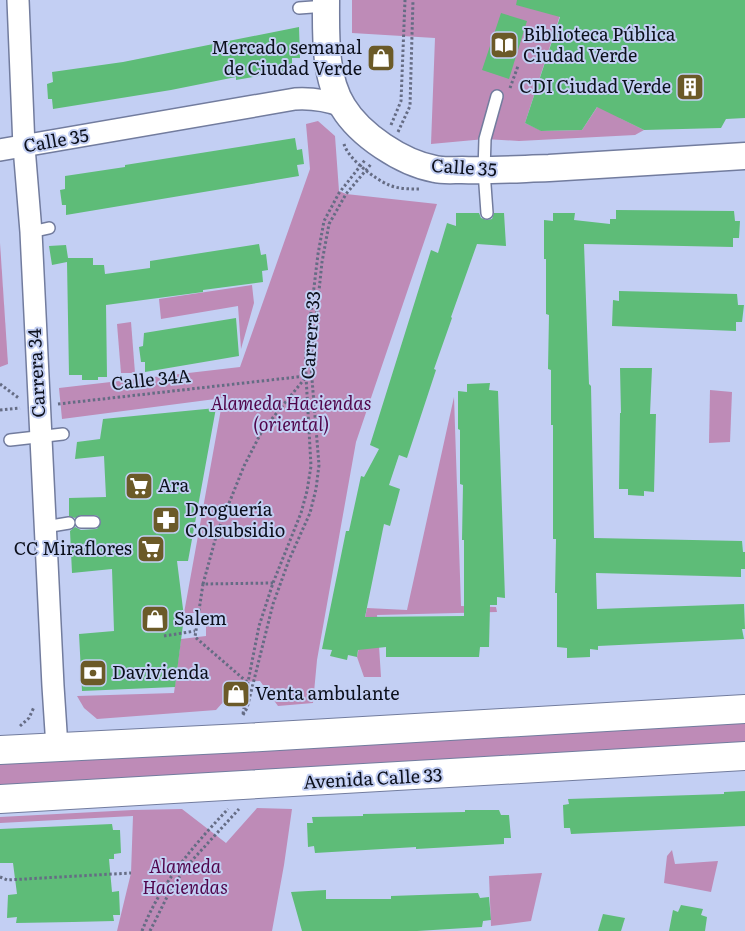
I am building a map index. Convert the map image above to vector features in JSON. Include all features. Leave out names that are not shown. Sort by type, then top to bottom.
[{"type":"main road","points":[[0,750],[243,738],[745,708]]},
{"type":"main road","name":"Avenida Calle 33","points":[[0,799],[745,756]]},
{"type":"street","name":"Carrera 34","points":[[18,0],[24,147],[40,230],[49,403],[53,436],[45,526],[58,747]]},
{"type":"street","points":[[326,3],[332,82],[342,106]]},
{"type":"street","name":"Calle 35","points":[[0,150],[313,98],[327,100],[342,106],[365,133],[409,160],[435,169],[484,171],[745,156]]},
{"type":"lane","points":[[298,8],[326,3]]},
{"type":"lane","points":[[487,213],[484,171],[486,139],[497,96]]},
{"type":"lane","points":[[10,440],[53,436]]},
{"type":"lane","points":[[45,526],[94,522]]},
{"type":"path","points":[[383,145],[401,101],[405,0]]},
{"type":"path","points":[[383,145],[400,129],[410,106],[413,0]]},
{"type":"path","points":[[342,137],[351,158],[360,165]]},
{"type":"path","name":"Carrera 33","points":[[383,145],[346,194],[329,224],[322,262],[311,367],[319,464],[316,489],[310,512],[289,560],[273,604],[247,708],[243,715],[259,626],[273,583],[301,513],[309,482],[311,437],[306,354],[318,254],[324,221],[339,193],[360,165],[383,145]]},
{"type":"path","points":[[248,682],[195,637],[203,584],[217,533],[244,466],[262,430],[306,376]]},
{"type":"path","name":"Calle 34A","points":[[0,410],[49,403],[306,376]]},
{"type":"path","points":[[49,403],[53,436]]},
{"type":"path","points":[[203,584],[273,583]]},
{"type":"path","points":[[164,636],[195,631]]},
{"type":"path","points":[[14,728],[20,726],[29,718],[42,687],[53,686]]},
{"type":"path","points":[[150,931],[170,891],[186,867],[239,809],[240,802]]},
{"type":"path","points":[[142,931],[147,917],[162,890],[181,863],[228,809]]},
{"type":"path","points":[[0,877],[7,880],[131,872]]},
{"type":"green space","points":[[352,0],[565,0],[525,123],[542,131],[582,130],[635,50],[620,118],[644,130],[635,135],[519,141],[485,139],[431,144],[435,38],[352,33]]},
{"type":"green space","name":"Alameda Haciendas (oriental)","points":[[318,121],[335,136],[339,191],[346,194],[437,204],[356,442],[317,660],[313,703],[278,706],[260,681],[241,682],[216,710],[97,719],[84,708],[77,696],[174,693],[181,639],[206,636],[206,613],[184,613],[223,398],[62,419],[59,388],[240,367],[310,169],[306,124]]},
{"type":"green space","points":[[0,243],[8,364],[0,367]]},
{"type":"green space","points":[[252,285],[254,303],[241,349],[238,306],[161,319],[159,299]]},
{"type":"green space","points":[[131,322],[135,373],[121,373],[117,324]]},
{"type":"green space","points":[[710,390],[732,392],[730,442],[709,443]]},
{"type":"green space","points":[[454,397],[461,606],[496,607],[497,612],[377,615],[381,677],[364,677],[357,657],[367,608],[407,610]]},
{"type":"green space","points":[[745,722],[745,744],[0,785],[0,761]]},
{"type":"green space","name":"Alameda Haciendas","points":[[257,808],[292,809],[272,931],[117,931],[131,873],[133,816],[0,823],[0,817],[182,809],[226,843]]},
{"type":"green space","points":[[672,850],[675,864],[718,861],[711,892],[664,883],[667,856]]},
{"type":"green space","points":[[542,873],[531,921],[491,926],[489,876]]},
{"type":"building","name":"CDI Ciudad Verde","points":[[517,0],[745,0],[745,118],[726,119],[721,128],[644,130],[597,107],[582,130],[541,131],[525,123],[560,17],[516,5]]},
{"type":"building","name":"Biblioteca Pública Ciudad Verde","points":[[501,13],[527,21],[509,79],[482,70]]},
{"type":"building","points":[[299,27],[300,58],[292,58],[292,70],[236,80],[236,77],[171,90],[53,109],[52,99],[48,99],[47,84],[53,82],[52,72],[123,62]]},
{"type":"building","points":[[295,138],[297,150],[302,149],[304,164],[297,165],[299,176],[66,215],[66,205],[62,205],[60,190],[65,189],[65,176]]},
{"type":"building","points":[[616,210],[734,211],[735,221],[740,221],[739,238],[733,238],[733,247],[584,244],[589,384],[591,386],[594,538],[742,541],[743,552],[745,552],[745,569],[741,569],[741,577],[596,573],[597,609],[744,604],[745,629],[742,629],[744,639],[598,646],[598,650],[590,649],[590,657],[567,658],[567,648],[557,647],[556,539],[553,539],[553,425],[551,425],[551,370],[548,369],[549,315],[546,314],[544,220],[553,221],[553,213],[575,213],[574,220],[610,224],[610,219],[616,219]]},
{"type":"building","points":[[456,213],[479,213],[481,218],[487,220],[492,219],[494,213],[504,213],[506,246],[477,244],[451,317],[407,458],[399,455],[389,485],[400,489],[390,526],[384,524],[365,617],[464,616],[463,485],[460,484],[458,391],[467,392],[467,384],[490,383],[489,390],[498,391],[505,598],[497,597],[497,605],[490,605],[489,647],[480,647],[479,657],[386,657],[386,647],[358,650],[357,657],[348,655],[347,660],[330,656],[332,650],[322,649],[346,531],[349,531],[361,476],[364,477],[379,449],[370,445],[431,250],[438,253],[447,223],[456,226]]},
{"type":"building","points":[[259,244],[261,255],[266,254],[268,270],[262,271],[263,282],[106,305],[107,377],[98,377],[98,380],[82,380],[82,375],[69,375],[67,262],[52,265],[49,246],[66,245],[68,258],[93,258],[93,265],[104,265],[105,274],[150,268],[150,261]]},
{"type":"building","points":[[619,291],[737,294],[738,305],[744,305],[742,322],[736,322],[736,331],[612,326],[613,300],[619,301]]},
{"type":"building","points":[[236,318],[239,356],[145,372],[145,362],[141,362],[139,347],[143,346],[144,333]]},
{"type":"building","points":[[620,368],[652,368],[650,414],[656,414],[654,492],[644,491],[644,496],[628,495],[628,489],[619,489]]},
{"type":"building","name":"CC Miraflores","points":[[216,408],[188,561],[177,561],[184,617],[175,687],[82,691],[79,634],[114,631],[112,569],[72,573],[70,531],[75,527],[81,530],[97,529],[101,522],[98,516],[94,515],[81,515],[75,518],[69,516],[69,498],[106,497],[104,456],[75,459],[77,442],[100,439],[103,419]]},
{"type":"building","points":[[745,791],[745,826],[571,834],[570,828],[564,828],[563,805],[569,804],[568,799],[724,794],[724,792]]},
{"type":"building","points":[[465,810],[499,810],[501,815],[509,815],[511,838],[504,838],[504,844],[416,849],[416,847],[315,853],[314,846],[308,847],[307,823],[313,823],[312,817],[465,812]]},
{"type":"building","points":[[112,824],[113,830],[120,830],[121,853],[114,854],[114,859],[109,859],[112,892],[119,891],[120,915],[113,915],[114,921],[16,923],[17,917],[7,918],[8,895],[17,894],[13,863],[0,863],[0,829]]},
{"type":"building","points":[[326,890],[326,899],[391,899],[391,896],[478,893],[480,898],[489,897],[491,920],[483,921],[482,927],[417,931],[302,931],[291,892]]},
{"type":"building","points":[[681,905],[703,909],[701,915],[707,917],[705,931],[669,931],[673,910],[678,912]]},
{"type":"building","points":[[603,914],[625,918],[621,931],[598,931]]},
{"type":"place","name":"Biblioteca Pública Ciudad Verde","points":[[504,45]]},
{"type":"place","name":"Mercado semanal de Ciudad Verde","points":[[381,58]]},
{"type":"place","name":"CDI Ciudad Verde","points":[[690,87]]},
{"type":"place","name":"Ara","points":[[139,486]]},
{"type":"place","name":"Droguería Colsubsidio","points":[[166,520]]},
{"type":"place","name":"CC Miraflores","points":[[151,549]]},
{"type":"place","name":"Salem","points":[[155,619]]},
{"type":"place","name":"Davivienda","points":[[93,673]]},
{"type":"place","name":"Venta ambulante","points":[[236,694]]}]
